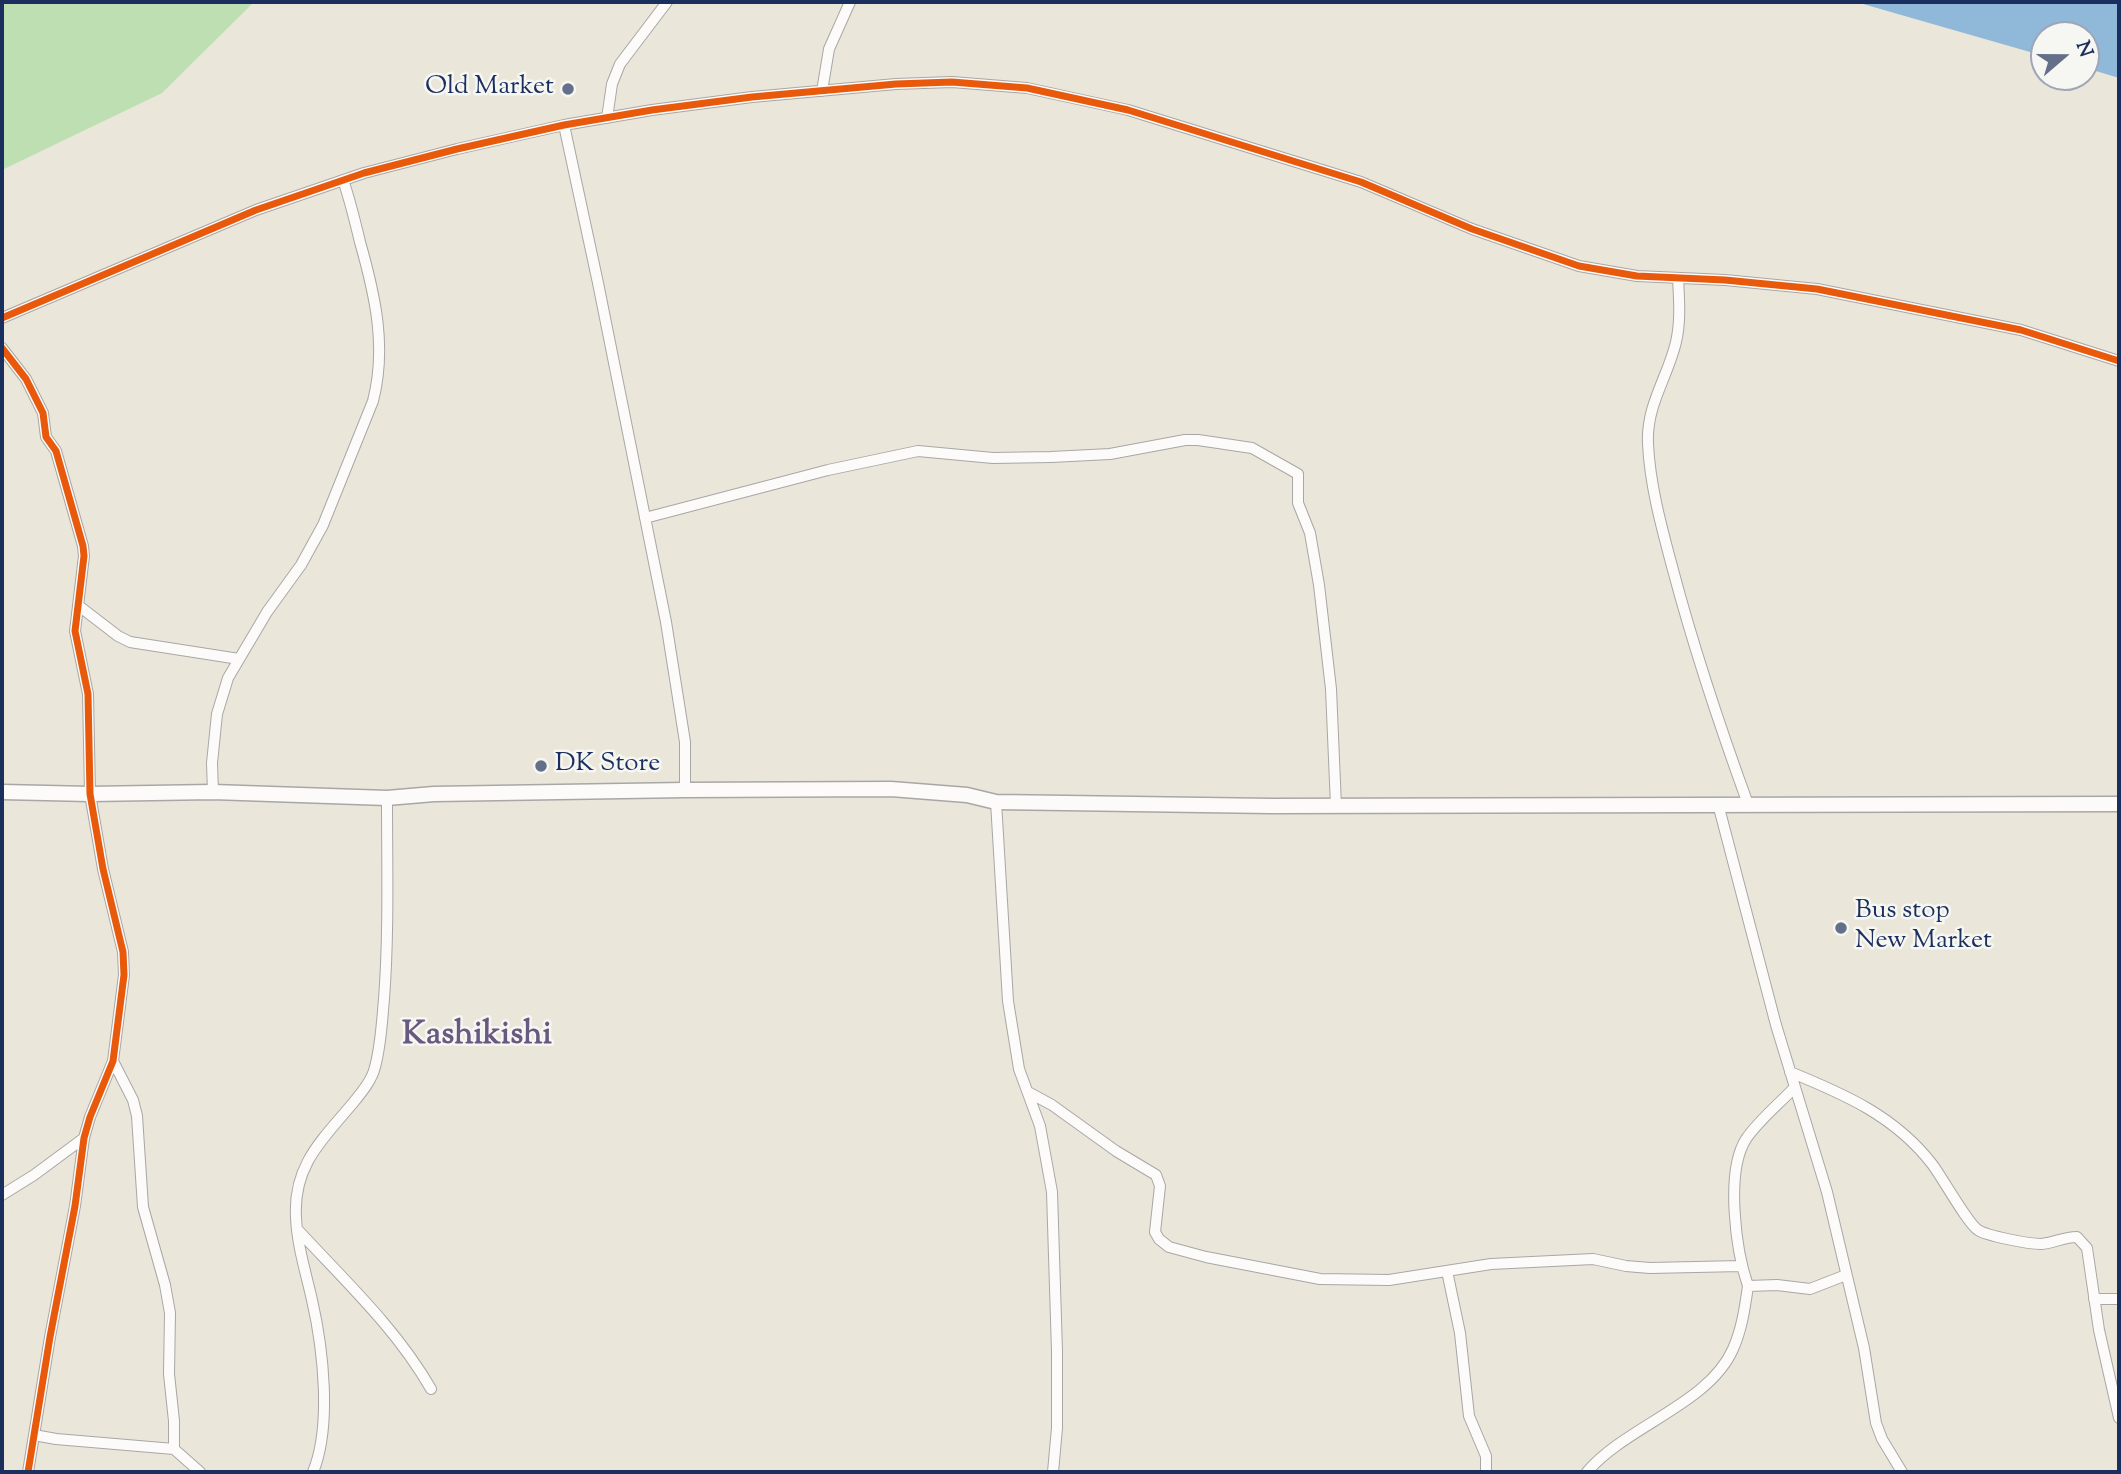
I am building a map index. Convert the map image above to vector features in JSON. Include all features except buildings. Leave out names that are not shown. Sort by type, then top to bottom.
[{"type":"main road","points":[[2,792],[213,792],[387,798],[434,794],[891,789],[967,795],[996,803],[1336,806],[2119,804]]},
{"type":"street","points":[[607,118],[612,84],[620,64],[667,2]]},
{"type":"street","points":[[822,91],[829,49],[850,2]]},
{"type":"street","points":[[2,318],[256,210],[343,180],[457,149],[564,125],[752,97],[896,84],[953,82],[1027,88],[1128,110],[1361,182],[1472,229],[1580,266],[1637,276],[1817,289],[2021,330],[2119,361]]},
{"type":"street","points":[[564,125],[666,622],[685,742],[685,790]]},
{"type":"street","points":[[213,792],[212,763],[217,714],[228,678],[267,612],[301,565],[323,525],[373,401],[378,380],[380,350],[372,287],[343,180]]},
{"type":"street","points":[[1678,278],[1680,316],[1676,343],[1656,393],[1651,416],[1648,441],[1650,469],[1677,585],[1702,669],[1748,804]]},
{"type":"street","points":[[2,348],[33,391],[43,413],[46,437],[56,451],[83,546],[75,631],[88,694],[90,794],[103,869],[123,952],[124,975],[113,1061],[84,1138],[75,1206],[28,1472]]},
{"type":"street","points":[[645,518],[828,470],[918,451],[993,458],[1051,457],[1110,454],[1185,440],[1252,448],[1298,474],[1298,503],[1310,533],[1331,689],[1336,806]]},
{"type":"street","points":[[79,606],[130,642],[239,659]]},
{"type":"street","points":[[313,1472],[323,1436],[324,1408],[318,1330],[302,1261],[297,1230],[296,1196],[314,1147],[363,1090],[375,1070],[386,972],[387,798]]},
{"type":"street","points":[[996,803],[1007,1000],[1019,1069],[1040,1126],[1052,1192],[1057,1364],[1057,1428],[1053,1472]]},
{"type":"street","points":[[1718,804],[1794,1088],[1827,1192],[1864,1348],[1875,1423],[1902,1472]]},
{"type":"street","points":[[113,1061],[126,1083],[135,1108],[143,1207],[170,1313],[169,1374],[174,1449]]},
{"type":"street","points":[[1790,1072],[1842,1093],[1880,1114],[1912,1139],[1978,1230],[2040,1244],[2064,1237],[2077,1237],[2087,1248],[2099,1330],[2119,1418]]},
{"type":"street","points":[[1587,1472],[1606,1452],[1688,1398],[1715,1374],[1729,1357],[1737,1338],[1748,1286],[1741,1266],[1736,1235],[1735,1181],[1740,1154],[1748,1136],[1794,1088]]},
{"type":"street","points":[[1028,1092],[1052,1105],[1116,1152],[1156,1175],[1160,1186],[1155,1232],[1159,1239],[1169,1247],[1206,1257],[1320,1279],[1389,1279],[1492,1264],[1593,1259],[1650,1268],[1741,1266]]},
{"type":"street","points":[[2,1195],[84,1138]]},
{"type":"street","points":[[297,1230],[390,1330],[414,1360],[430,1389]]},
{"type":"street","points":[[1447,1271],[1460,1333],[1469,1416],[1486,1456],[1486,1472]]},
{"type":"street","points":[[1748,1286],[1777,1285],[1811,1289],[1846,1275]]},
{"type":"street","points":[[2094,1299],[2119,1300]]},
{"type":"street","points":[[34,1435],[174,1449],[200,1472]]},
{"type":"green space","points":[[2,2],[254,2],[162,93],[2,170]]},
{"type":"water","points":[[1856,2],[2119,2],[2119,78],[2100,72],[2100,21],[2030,21],[2030,52]]},
{"type":"cycle path","points":[[2,318],[256,210],[364,173],[457,149],[564,125],[652,110],[752,97],[896,84],[952,82],[1027,88],[1128,110],[1361,182],[1472,229],[1579,266],[1637,276],[1725,280],[1817,289],[2021,330],[2119,361]]},
{"type":"cycle path","points":[[2,348],[26,379],[43,413],[46,437],[56,451],[83,546],[75,631],[88,694],[90,794],[103,869],[123,952],[124,975],[113,1061],[84,1138],[75,1206],[28,1472]]},
{"type":"place","name":"Old Market","points":[[568,89]]},
{"type":"place","name":"DK Store","points":[[541,766]]},
{"type":"place","name":"Bus stop New Market","points":[[1841,928]]},
{"type":"district","name":"Kashikishi","points":[[477,1037]]}]
